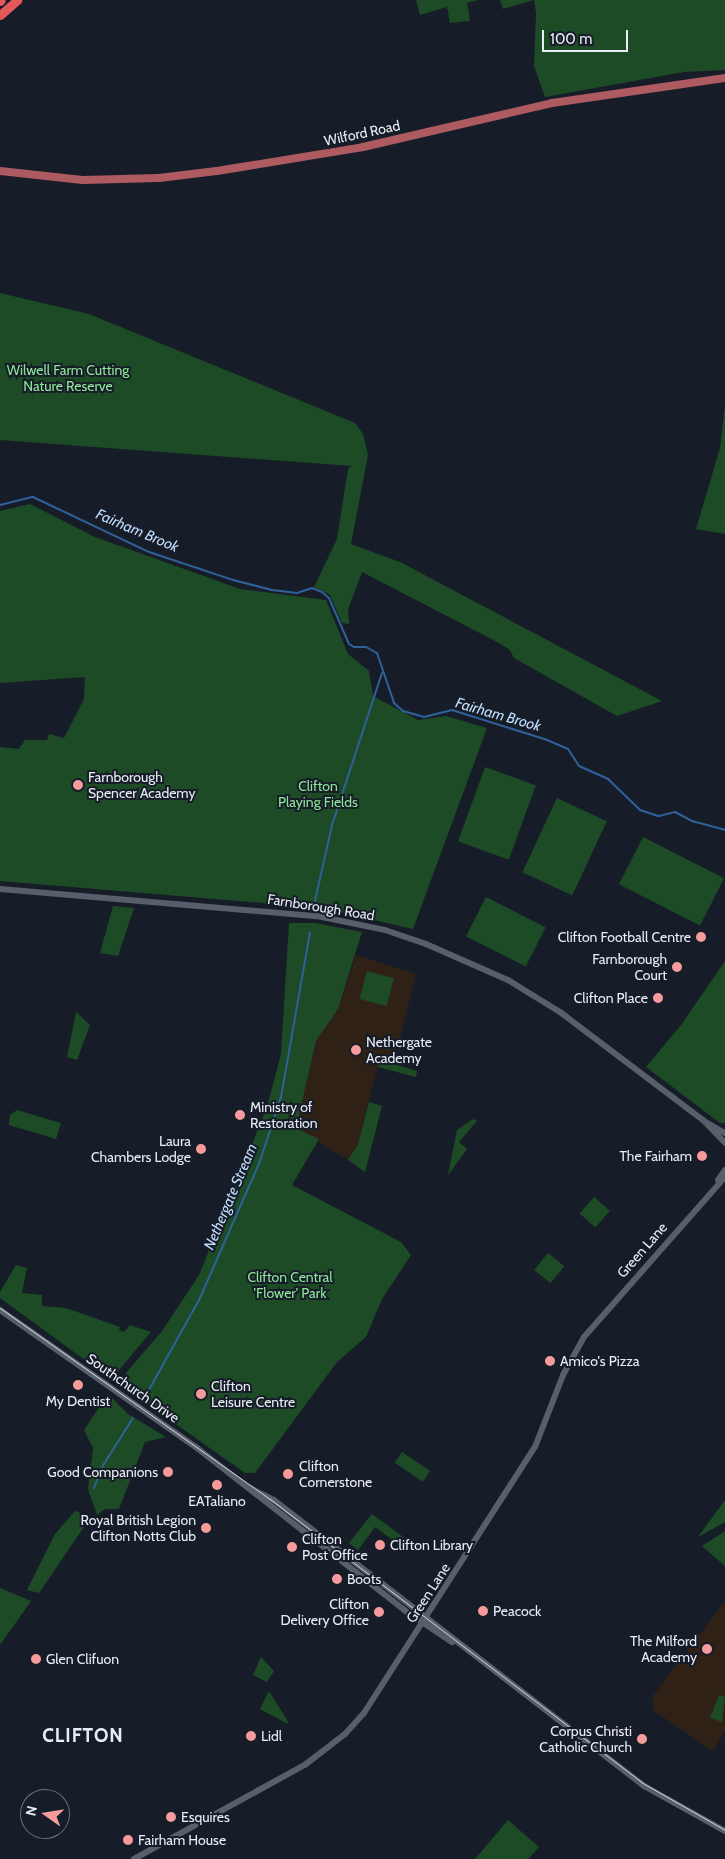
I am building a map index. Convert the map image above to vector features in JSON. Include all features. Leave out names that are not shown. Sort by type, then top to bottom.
[{"type":"highway","points":[[0,15],[17,0]]},
{"type":"main road","name":"Wilford Road","points":[[0,171],[83,180],[159,178],[217,171],[363,147],[570,100],[725,78]]},
{"type":"street","name":"Farnborough Road","points":[[0,889],[284,912],[352,922],[412,939],[488,970],[539,998],[704,1121],[725,1133]]},
{"type":"street","name":"Farnborough Road","points":[[704,1121],[725,1143]]},
{"type":"street","name":"Green Lane","points":[[714,1188],[725,1170]]},
{"type":"street","name":"Green Lane","points":[[134,1859],[306,1764],[328,1748],[364,1713],[425,1622],[535,1447],[563,1375],[584,1337],[725,1177]]},
{"type":"street","name":"Southchurch Drive","points":[[0,1310],[250,1488],[269,1507],[456,1644],[644,1786],[725,1831]]},
{"type":"shaded area","name":"Nethergate Academy","points":[[356,955],[416,974],[394,1063],[379,1060],[358,1144],[348,1160],[296,1128],[316,1041],[338,1009]]},
{"type":"shaded area","points":[[725,1601],[725,1731],[713,1751],[654,1711],[652,1697]]},
{"type":"green space","points":[[416,0],[478,0],[467,3],[470,21],[450,23],[447,7],[420,15]]},
{"type":"green space","points":[[500,0],[534,0],[503,9]]},
{"type":"green space","points":[[534,0],[725,0],[725,70],[684,72],[545,97],[534,66],[536,13]]},
{"type":"green space","name":"Wilwell Farm Cutting Nature Reserve","points":[[0,293],[89,314],[355,423],[363,434],[368,455],[351,544],[400,562],[662,701],[617,716],[514,658],[510,650],[499,643],[362,572],[348,609],[349,624],[342,623],[330,595],[314,587],[337,539],[348,469],[352,466],[0,440]]},
{"type":"green space","points":[[725,404],[725,534],[696,529],[720,448]]},
{"type":"green space","name":"Clifton Playing Fields","points":[[30,504],[95,537],[240,589],[326,600],[348,654],[369,671],[373,696],[418,720],[446,716],[487,728],[413,929],[322,908],[0,881],[0,747],[19,749],[25,740],[47,740],[49,734],[64,738],[84,699],[85,677],[0,683],[0,511]]},
{"type":"green space","points":[[485,767],[536,785],[509,860],[458,841]]},
{"type":"green space","points":[[557,798],[607,821],[572,896],[522,872]]},
{"type":"green space","points":[[643,837],[724,878],[700,926],[619,884]]},
{"type":"green space","points":[[486,897],[546,927],[526,967],[466,936]]},
{"type":"green space","points":[[113,906],[134,908],[118,956],[100,953]]},
{"type":"green space","name":"Clifton Central 'Flower' Park","points":[[289,923],[316,923],[362,932],[338,1009],[316,1041],[296,1128],[319,1139],[292,1185],[401,1242],[411,1255],[382,1299],[366,1337],[337,1362],[255,1473],[245,1473],[122,1386],[120,1380],[162,1331],[199,1275],[267,1107],[281,1054]]},
{"type":"green space","points":[[725,961],[725,1123],[720,1123],[646,1067],[681,1025]]},
{"type":"green space","points":[[367,971],[394,978],[387,1006],[359,999]]},
{"type":"green space","points":[[76,1012],[90,1025],[77,1060],[67,1057]]},
{"type":"green space","points":[[380,1060],[417,1071],[416,1077],[378,1067]]},
{"type":"green space","points":[[369,1102],[382,1106],[365,1172],[348,1160],[358,1144]]},
{"type":"green space","points":[[17,1110],[61,1123],[56,1139],[9,1125],[10,1115]]},
{"type":"green space","points":[[473,1119],[477,1121],[459,1142],[467,1149],[448,1175],[457,1130]]},
{"type":"green space","points":[[594,1197],[610,1211],[595,1227],[580,1214]]},
{"type":"green space","points":[[548,1253],[564,1266],[550,1283],[534,1270]]},
{"type":"green space","points":[[16,1265],[27,1268],[22,1293],[42,1295],[42,1306],[66,1308],[120,1327],[119,1330],[124,1332],[130,1325],[151,1332],[113,1377],[107,1376],[0,1298],[0,1292]]},
{"type":"green space","points":[[108,1394],[128,1414],[166,1437],[145,1442],[119,1509],[105,1509],[97,1515],[88,1489],[93,1448],[84,1430]]},
{"type":"green space","points":[[402,1452],[430,1471],[423,1482],[395,1463]]},
{"type":"green space","points":[[725,1500],[725,1522],[698,1537]]},
{"type":"green space","points":[[75,1511],[84,1514],[86,1524],[39,1593],[27,1590],[55,1534]]},
{"type":"green space","points":[[372,1514],[406,1539],[401,1546],[375,1527],[358,1550],[349,1543]]},
{"type":"green space","points":[[725,1531],[725,1566],[702,1546]]},
{"type":"green space","points":[[0,1588],[31,1601],[0,1645]]},
{"type":"green space","points":[[261,1657],[274,1671],[267,1682],[253,1675]]},
{"type":"green space","points":[[269,1691],[287,1720],[288,1724],[260,1709]]},
{"type":"green space","points":[[719,1695],[725,1697],[722,1722],[710,1718]]},
{"type":"green space","points":[[508,1820],[539,1847],[528,1859],[475,1859]]},
{"type":"waterway","name":"Fairham Brook","points":[[0,505],[33,497],[149,552],[233,580],[272,590],[297,593],[312,588],[322,592],[329,598],[349,644],[354,647],[366,647],[377,653],[394,703],[403,711],[424,717],[452,710],[547,740],[568,749],[579,766],[608,779],[640,810],[659,816],[675,812],[692,821],[725,830]]},
{"type":"waterway","name":"Nethergate Stream","points":[[315,901],[332,825],[382,673]]},
{"type":"waterway","name":"Nethergate Stream","points":[[145,1397],[200,1298],[260,1161],[281,1097],[310,933]]},
{"type":"waterway","name":"Nethergate Stream","points":[[94,1488],[102,1467],[133,1418]]},
{"type":"tram line","points":[[0,1308],[270,1499],[641,1782],[725,1830]]},
{"type":"place","name":"Farnborough Spencer Academy","points":[[78,785]]},
{"type":"place","name":"Clifton Football Centre","points":[[701,937]]},
{"type":"place","name":"Farnborough Court","points":[[677,967]]},
{"type":"place","name":"Clifton Place","points":[[658,998]]},
{"type":"place","name":"Nethergate Academy","points":[[356,1050]]},
{"type":"place","name":"Ministry of Restoration","points":[[240,1115]]},
{"type":"place","name":"Laura Chambers Lodge","points":[[201,1149]]},
{"type":"place","name":"The Fairham","points":[[702,1156]]},
{"type":"place","name":"Amico's Pizza","points":[[550,1361]]},
{"type":"place","name":"My Dentist","points":[[78,1385]]},
{"type":"place","name":"Clifton Leisure Centre","points":[[201,1394]]},
{"type":"place","name":"Good Companions","points":[[168,1472]]},
{"type":"place","name":"Clifton Cornerstone","points":[[288,1474]]},
{"type":"place","name":"EATaliano","points":[[217,1485]]},
{"type":"place","name":"Royal British Legion Clifton Notts Club","points":[[206,1528]]},
{"type":"place","name":"Clifton Library","points":[[380,1545]]},
{"type":"place","name":"Clifton Post Office","points":[[292,1547]]},
{"type":"place","name":"Boots","points":[[337,1579]]},
{"type":"place","name":"Peacock","points":[[483,1611]]},
{"type":"place","name":"Clifton Delivery Office","points":[[379,1612]]},
{"type":"place","name":"The Milford Academy","points":[[707,1649]]},
{"type":"place","name":"Glen Clifuon","points":[[36,1659]]},
{"type":"place","name":"Lidl","points":[[251,1736]]},
{"type":"place","name":"Corpus Christi Catholic Church","points":[[642,1739]]},
{"type":"place","name":"Esquires","points":[[171,1817]]},
{"type":"place","name":"Fairham House","points":[[128,1840]]},
{"type":"district","name":"CLIFTON","points":[[83,1736]]}]
